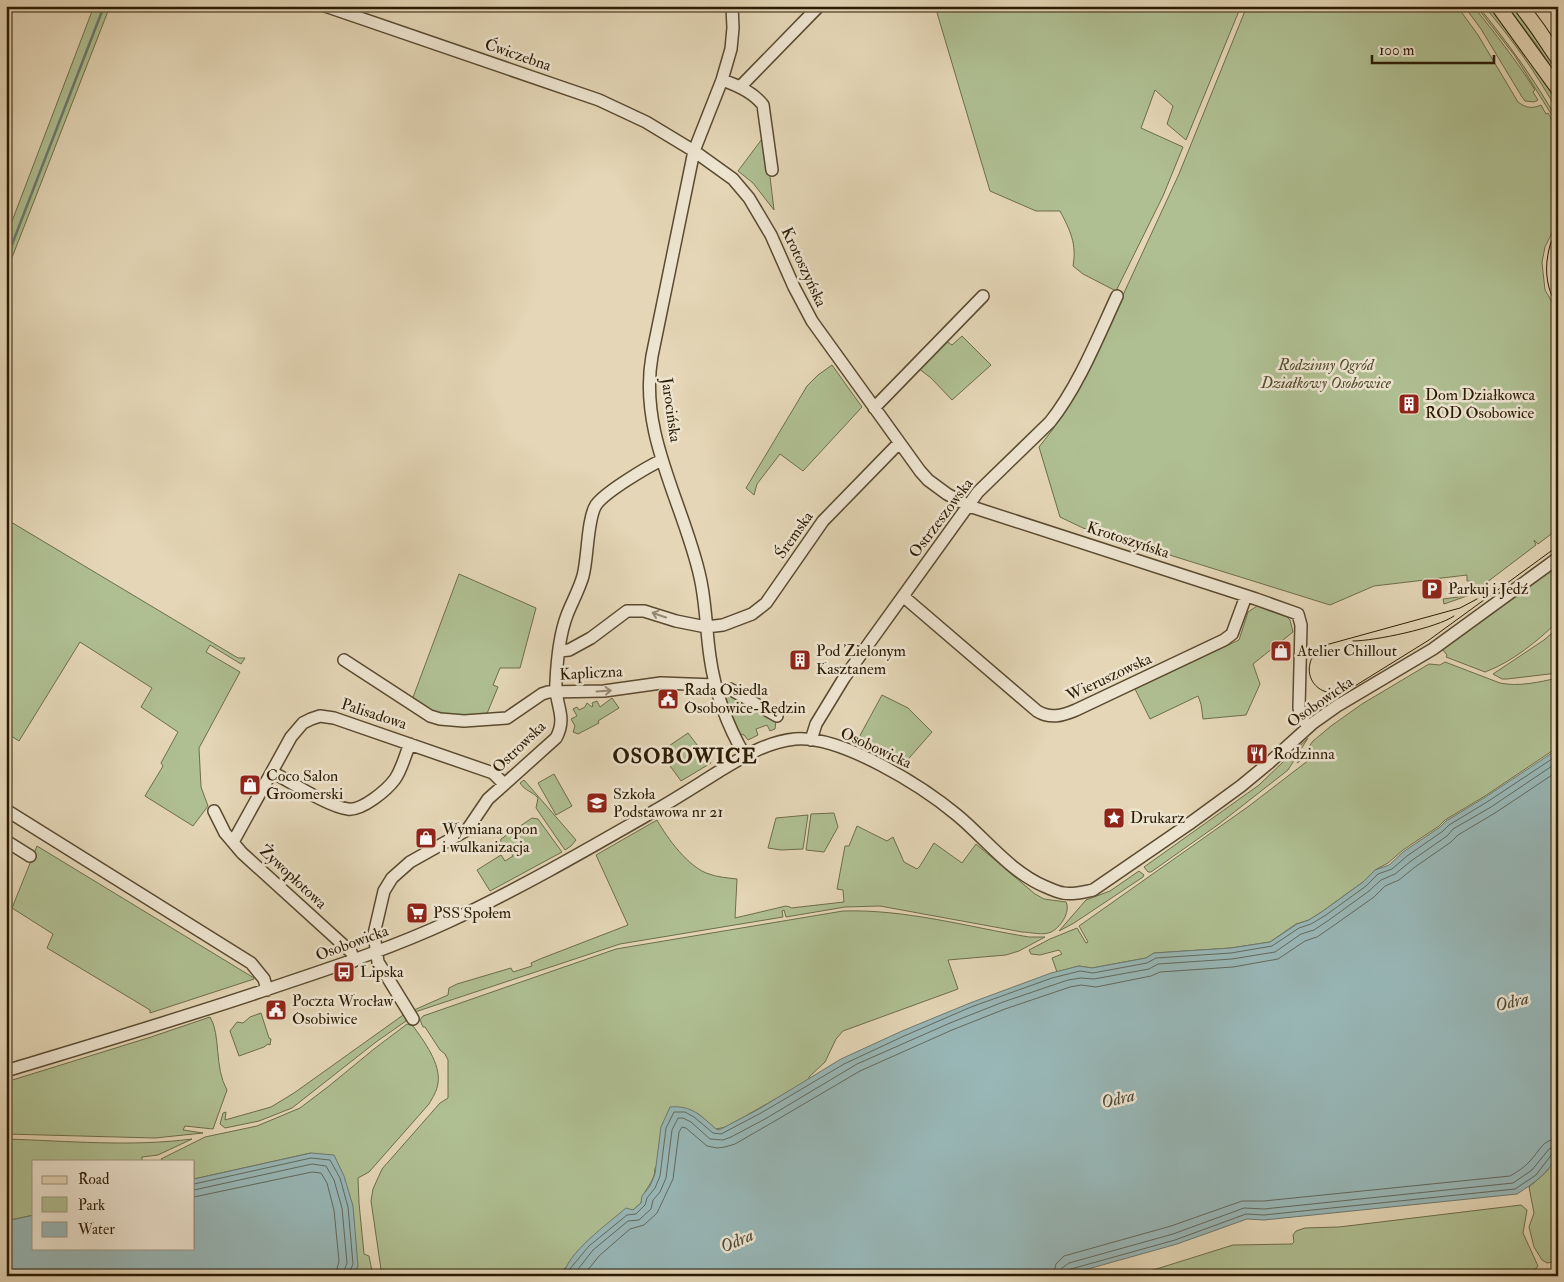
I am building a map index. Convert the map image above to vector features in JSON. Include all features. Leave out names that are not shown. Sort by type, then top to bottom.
[{"type":"main road","points":[[1498,6],[1558,89]]},
{"type":"main road","points":[[1521,6],[1538,28],[1558,60]]},
{"type":"main road","points":[[1558,245],[1554,263],[1555,283],[1558,291]]},
{"type":"street","name":"Ćwiczebna","points":[[324,6],[599,100],[646,122],[694,152]]},
{"type":"street","name":"Jarocińska","points":[[732,6],[734,28],[731,49],[722,80],[694,152],[649,374],[651,411],[662,460],[697,566],[704,598],[706,628],[715,688],[727,723],[745,756]]},
{"type":"street","points":[[740,87],[819,6]]},
{"type":"street","points":[[722,80],[740,87],[759,99],[763,105],[772,170]]},
{"type":"street","name":"Krotoszyńska","points":[[694,152],[738,185],[776,233],[794,286],[812,321],[899,443],[928,480],[946,494],[969,506],[1298,614],[1301,625],[1298,702],[1301,716],[1308,727]]},
{"type":"street","points":[[874,408],[983,296]]},
{"type":"street","name":"Ostrzeszowska","points":[[811,740],[816,724],[835,691],[978,492],[1059,411],[1096,342],[1117,296]]},
{"type":"street","name":"Śremska","points":[[706,628],[723,625],[752,614],[761,608],[822,521],[899,443]]},
{"type":"street","name":"Ostrowska","points":[[376,952],[374,934],[379,905],[384,890],[392,878],[410,862],[467,830],[488,799],[556,738],[562,718],[555,692],[560,639],[583,575],[592,516],[595,508],[601,499],[642,470],[662,460]]},
{"type":"street","name":"Osobowicka","points":[[6,1071],[354,961],[444,924],[492,900],[652,812],[763,746],[776,742],[798,739],[811,740],[830,743],[845,749],[911,782],[958,816],[1021,873],[1061,893],[1079,893],[1093,890],[1241,786],[1308,727],[1337,706],[1433,649],[1558,558]]},
{"type":"street","name":"Wieruszowska","points":[[904,597],[1037,711],[1047,716],[1056,716],[1068,714],[1084,707],[1224,640],[1232,634],[1246,596]]},
{"type":"street","points":[[560,652],[569,650],[591,638],[620,616],[631,611],[644,611],[684,624],[706,628]]},
{"type":"street","name":"Kapliczna","points":[[344,660],[430,716],[452,721],[507,718],[542,694],[604,691],[661,683],[730,689],[778,716]]},
{"type":"street","name":"Palisadowa","points":[[233,842],[296,730],[303,723],[316,717],[334,718],[493,773],[504,784]]},
{"type":"street","points":[[272,772],[335,806],[348,809],[356,808],[369,802],[395,779],[410,744]]},
{"type":"street","points":[[6,810],[251,963],[264,979],[267,990]]},
{"type":"street","name":"Żywopłotowa","points":[[214,811],[226,833],[242,852],[351,952],[354,961]]},
{"type":"street","points":[[6,841],[30,856]]},
{"type":"street","points":[[376,952],[380,966],[413,1018]]},
{"type":"green space","points":[[94,6],[110,6],[6,273],[6,237]]},
{"type":"green space","points":[[935,6],[1241,6],[1186,140],[1167,124],[1173,106],[1155,90],[1141,128],[1183,147],[1163,196],[1116,291],[1083,274],[1073,266],[1074,251],[1072,237],[1060,211],[1036,211],[990,191]]},
{"type":"green space","name":"Rodzinny Ogród Działkowy Osobowice","points":[[1247,6],[1457,6],[1478,35],[1518,102],[1529,107],[1541,105],[1558,131],[1558,224],[1545,247],[1542,262],[1545,290],[1558,312],[1558,529],[1538,544],[1534,540],[1536,545],[1470,595],[1444,604],[1443,599],[1466,596],[1466,588],[1473,587],[1473,581],[1467,581],[1467,575],[1374,586],[1330,605],[1083,528],[1060,517],[1039,447],[1053,429],[1084,377],[1123,295],[1179,174]]},
{"type":"green space","points":[[1464,6],[1473,6],[1489,26],[1528,79],[1535,90],[1533,92],[1538,100],[1534,102],[1525,101],[1481,29]]},
{"type":"green space","points":[[1476,6],[1478,6],[1521,62],[1558,121],[1558,125],[1515,56]]},
{"type":"green space","points":[[1484,6],[1489,6],[1506,27],[1546,84],[1558,104],[1558,112],[1524,57]]},
{"type":"green space","points":[[1507,6],[1512,6],[1558,71],[1558,77],[1536,44]]},
{"type":"green space","points":[[765,135],[774,210],[753,183],[738,171]]},
{"type":"green space","points":[[962,336],[991,365],[952,400],[931,378],[918,368],[946,341],[952,345]]},
{"type":"green space","points":[[832,365],[862,407],[803,471],[780,454],[757,484],[754,495],[746,488],[807,386]]},
{"type":"green space","points":[[6,519],[238,658],[245,658],[241,664],[210,645],[206,652],[240,672],[199,748],[201,787],[208,806],[193,826],[145,796],[163,766],[161,763],[178,732],[141,707],[152,688],[80,642],[19,741],[6,733]]},
{"type":"green space","points":[[1558,565],[1558,621],[1542,636],[1515,657],[1485,672],[1446,657],[1447,655],[1442,649]]},
{"type":"green space","points":[[459,574],[536,608],[520,668],[500,668],[493,685],[498,687],[486,716],[435,715],[412,700]]},
{"type":"green space","points":[[1257,606],[1287,617],[1290,620],[1293,632],[1253,664],[1260,684],[1246,715],[1203,719],[1198,696],[1150,719],[1135,689],[1239,640],[1248,612]]},
{"type":"green space","points":[[1558,628],[1558,673],[1507,679],[1502,679],[1493,674],[1544,640]]},
{"type":"green space","points":[[1445,662],[1507,684],[1529,684],[1558,678],[1558,747],[1485,796],[1445,820],[1388,863],[1375,870],[1363,882],[1323,911],[1309,920],[1296,924],[1270,942],[1231,948],[1154,953],[1146,958],[1092,968],[1079,966],[1057,972],[1052,958],[1062,954],[1059,950],[1040,955],[1031,954],[1029,950],[1077,928],[1086,943],[1088,942],[1079,926],[1249,806],[1318,753],[1316,750],[1297,763],[1313,741],[1331,726],[1362,704],[1429,664],[1440,665]]},
{"type":"green space","points":[[726,693],[776,720],[775,729],[770,731],[767,725],[756,729],[758,735],[748,740],[744,735],[740,734],[725,699]]},
{"type":"green space","points":[[882,695],[908,708],[932,732],[903,765],[857,741]]},
{"type":"green space","points":[[612,698],[619,708],[598,721],[599,723],[578,734],[573,732],[575,726],[571,719],[577,716],[573,709],[577,707],[579,710],[585,707],[587,703],[592,707],[592,703],[597,701],[600,707]]},
{"type":"green space","points":[[688,733],[711,763],[681,781],[660,752]]},
{"type":"green space","points":[[1308,738],[1288,770],[1219,824],[1151,872],[1148,872],[1144,867],[1259,785]]},
{"type":"green space","points":[[554,774],[572,806],[556,815],[538,783]]},
{"type":"green space","points":[[524,780],[576,840],[565,850],[536,808],[538,798],[520,783]]},
{"type":"green space","points":[[834,813],[838,827],[824,852],[806,850],[811,814]]},
{"type":"green space","points":[[808,815],[803,849],[781,850],[768,848],[776,818]]},
{"type":"green space","points":[[532,818],[538,819],[562,852],[490,891],[477,870],[501,855],[505,861],[513,856],[507,847],[502,850],[500,845],[501,839]]},
{"type":"green space","points":[[657,820],[673,843],[694,866],[712,875],[737,879],[735,918],[786,906],[791,908],[844,902],[843,890],[837,889],[845,846],[849,846],[857,826],[887,841],[893,837],[904,862],[917,869],[934,843],[962,863],[976,844],[1035,894],[1044,899],[1066,902],[1066,915],[1054,930],[1040,934],[880,906],[845,907],[786,917],[784,910],[782,911],[783,917],[620,944],[415,1012],[414,1010],[448,995],[449,988],[457,984],[511,968],[513,972],[532,966],[531,963],[540,959],[628,925],[596,855]]},
{"type":"green space","points":[[37,846],[254,979],[150,1013],[150,1010],[47,948],[53,934],[12,908]]},
{"type":"green space","points":[[1139,871],[1144,875],[1143,877],[1059,931],[1086,900],[1110,891]]},
{"type":"green space","points":[[843,911],[890,913],[1029,937],[1045,937],[1019,951],[1006,955],[948,960],[958,989],[843,1031],[836,1039],[825,1062],[809,1077],[809,1080],[726,1127],[716,1129],[697,1113],[655,1168],[653,1178],[641,1203],[564,1269],[564,1276],[382,1276],[371,1201],[373,1189],[382,1169],[440,1103],[448,1098],[448,1060],[425,1027],[423,1027],[420,1020],[423,1016],[616,949]]},
{"type":"green space","points":[[261,1013],[269,1038],[271,1039],[270,1045],[268,1044],[239,1056],[230,1031],[237,1022],[243,1023],[250,1017]]},
{"type":"green space","points":[[406,1013],[406,1021],[376,1042],[292,1108],[259,1121],[225,1128],[220,1124],[223,1113],[226,1112],[225,1120],[271,1107],[294,1093]]},
{"type":"green space","points":[[210,1017],[215,1032],[220,1072],[227,1090],[213,1129],[185,1126],[183,1130],[203,1133],[155,1138],[6,1134],[6,1082]]},
{"type":"green space","points":[[407,1024],[413,1026],[431,1053],[437,1068],[438,1083],[429,1104],[369,1172],[358,1178],[364,1254],[369,1256],[371,1276],[352,1276],[358,1266],[311,1153],[195,1179],[195,1160],[161,1159],[205,1137],[257,1126],[300,1108]]},
{"type":"green space","points":[[6,1139],[146,1143],[192,1139],[158,1155],[142,1157],[142,1160],[32,1160],[32,1215],[6,1221]]},
{"type":"green space","points":[[1558,1152],[1558,1261],[1547,1263],[1542,1260],[1534,1247],[1529,1227],[1534,1213],[1529,1187],[1547,1171]]},
{"type":"green space","points":[[1521,1205],[1527,1210],[1523,1233],[1538,1266],[1534,1271],[1513,1276],[1134,1276],[1233,1245],[1292,1244],[1294,1242],[1293,1235],[1296,1231],[1305,1228],[1339,1227]]},
{"type":"water","name":"Odra","points":[[1558,749],[1558,1152],[1546,1171],[1536,1181],[1517,1194],[1264,1220],[1247,1219],[1177,1244],[1063,1276],[564,1276],[571,1258],[589,1239],[626,1208],[633,1210],[641,1203],[642,1196],[650,1186],[655,1174],[661,1127],[670,1107],[684,1108],[696,1112],[719,1130],[759,1109],[841,1059],[970,1003],[1051,973],[1079,966],[1092,968],[1146,958],[1154,953],[1231,948],[1270,942],[1297,924],[1309,920],[1323,911],[1363,882],[1375,870],[1389,865],[1403,852],[1446,821]]},
{"type":"water","points":[[311,1153],[334,1155],[344,1176],[353,1206],[358,1266],[352,1276],[6,1276],[6,1221],[32,1215],[32,1250],[195,1250],[195,1179]]},
{"type":"waterway","points":[[6,260],[104,6]]},
{"type":"tram line","points":[[1477,599],[1460,608],[1322,646],[1314,655],[1310,664],[1313,682],[1327,692],[1338,693],[1350,689],[1429,640],[1558,546]]},
{"type":"tram line","points":[[1353,641],[1405,633],[1446,621],[1454,616]]},
{"type":"place","name":"Dom Działkowca ROD Osobowice","points":[[1409,404]]},
{"type":"place","name":"Parkuj i Jedź","points":[[1432,589]]},
{"type":"place","name":"Atelier Chillout","points":[[1281,651]]},
{"type":"place","name":"Pod Zielonym Kasztanem","points":[[800,660]]},
{"type":"place","name":"Rada Osiedla Osobowice-Rędzin","points":[[668,699]]},
{"type":"place","name":"Rodzinna","points":[[1257,754]]},
{"type":"place","name":"Coco Salon Groomerski","points":[[250,785]]},
{"type":"place","name":"Szkoła Podstawowa nr 21","points":[[597,803]]},
{"type":"place","name":"Drukarz","points":[[1114,818]]},
{"type":"place","name":"Wymiana opon i wulkanizacja","points":[[426,838]]},
{"type":"place","name":"PSS Społem","points":[[417,913]]},
{"type":"place","name":"Lipska","points":[[344,972]]},
{"type":"place","name":"Poczta Wrocław Osobiwice","points":[[276,1010]]},
{"type":"district","name":"OSOBOWICE","points":[[685,756]]}]
